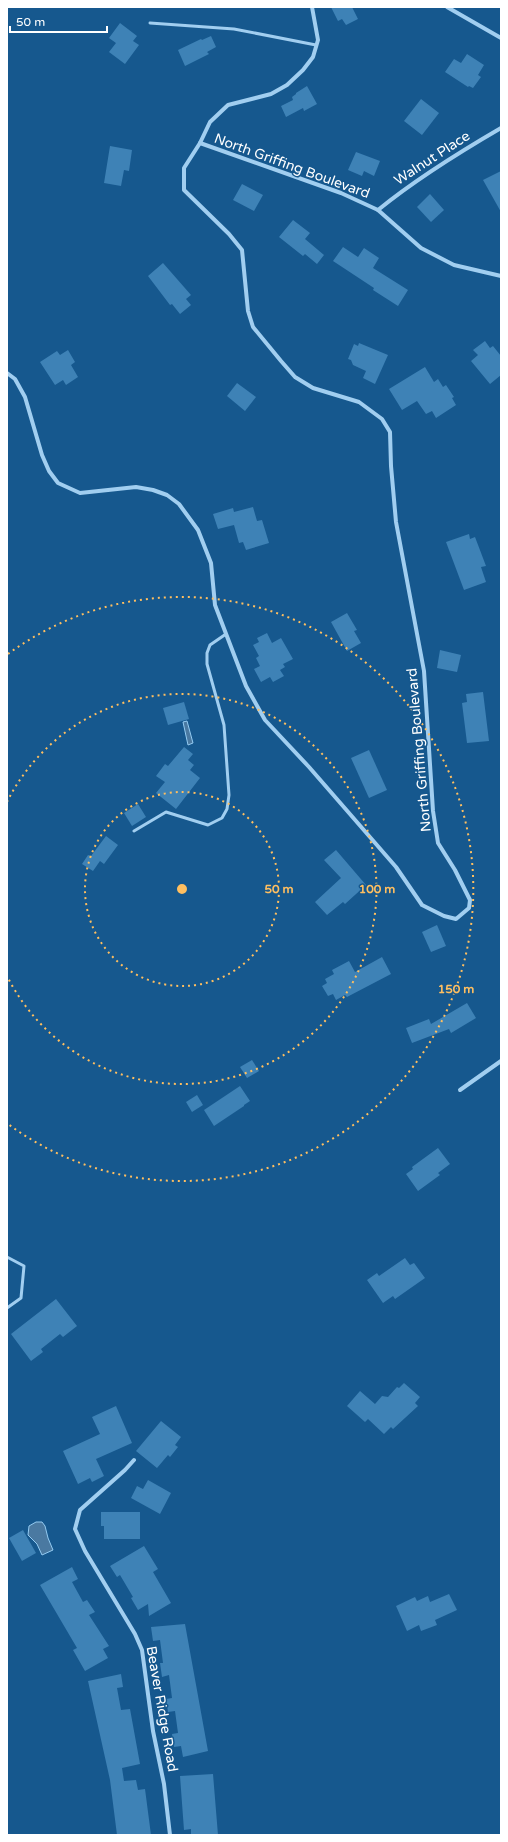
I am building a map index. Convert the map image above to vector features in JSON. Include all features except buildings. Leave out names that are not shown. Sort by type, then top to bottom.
[{"type":"street","name":"North Griffing Boulevard","points":[[7,372],[15,379],[25,397],[44,460],[49,471],[58,483],[70,490],[80,493],[136,487],[153,490],[167,495],[179,504],[198,530],[211,563],[215,605],[246,686],[265,720],[309,767],[396,867],[422,905],[444,916],[456,919],[469,908],[470,900],[455,870],[438,842],[433,811],[424,670],[396,522],[391,466],[390,432],[382,419],[359,402],[313,388],[295,377],[253,326],[248,311],[242,250],[229,234],[184,190],[184,168],[200,143],[210,122],[228,105],[271,94],[287,85],[303,70],[313,57],[318,40],[312,7]]},
{"type":"street","points":[[447,7],[501,38]]},
{"type":"street","name":"Walnut Place","points":[[378,210],[402,190],[455,155],[501,128]]},
{"type":"street","name":"North Griffing Boulevard","points":[[200,143],[341,193],[378,210],[421,248],[454,265],[501,276]]},
{"type":"street","points":[[460,1090],[501,1061]]},
{"type":"street","name":"Beaver Ridge Road","points":[[134,1460],[125,1470],[80,1510],[75,1529],[85,1551],[135,1634],[142,1650],[153,1731],[164,1784],[170,1835]]},
{"type":"lane","points":[[150,23],[234,29],[316,45]]},
{"type":"lane","points":[[134,831],[166,812],[208,825],[222,818],[227,809],[229,795],[224,725],[207,664],[207,652],[210,645],[226,634]]},
{"type":"lane","points":[[7,1257],[24,1266],[20,1298],[7,1308]]},
{"type":"water","points":[[187,721],[193,743],[188,745],[183,722]]},
{"type":"water","points":[[36,1522],[42,1522],[45,1526],[53,1550],[42,1555],[37,1544],[28,1535],[29,1526]]}]
